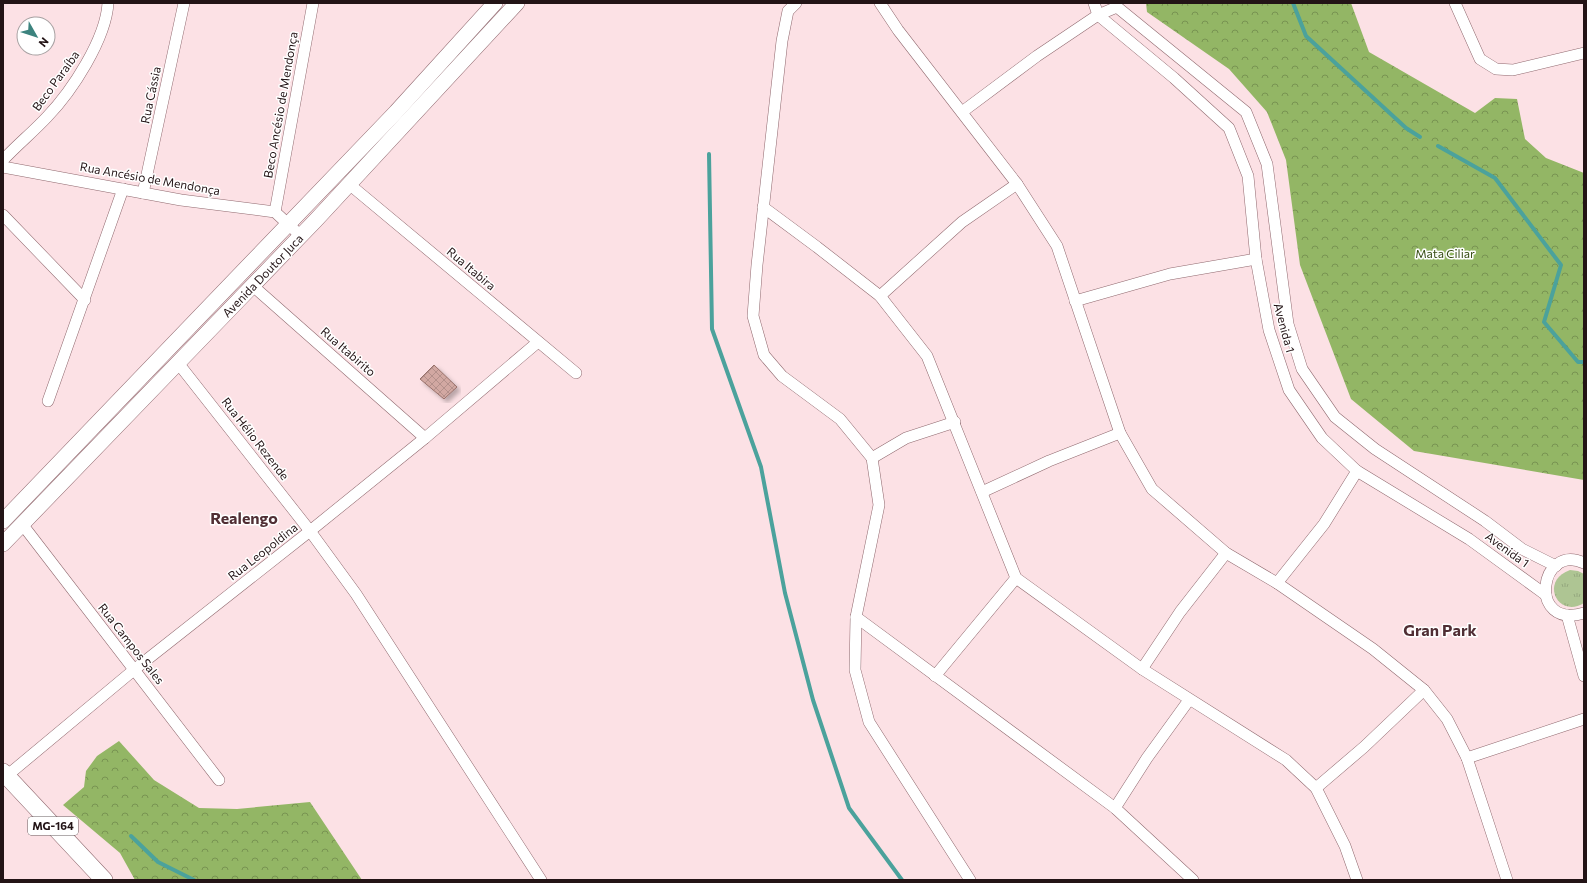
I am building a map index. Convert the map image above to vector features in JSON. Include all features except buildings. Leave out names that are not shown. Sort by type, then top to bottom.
[{"type":"main road","name":"Avenida Doutor Juca","points":[[3,521],[396,112],[495,3]]},
{"type":"main road","name":"Avenida Doutor Juca","points":[[3,544],[253,286],[517,3]]},
{"type":"main road","name":"MG-164","points":[[4,776],[100,879]]},
{"type":"street","name":"Beco Paraíba","points":[[3,160],[48,117],[82,70],[90,58],[102,30],[108,3]]},
{"type":"street","name":"Rua Cássia","points":[[143,193],[184,3]]},
{"type":"street","name":"Beco Ancésio de Mendonça","points":[[275,212],[313,3]]},
{"type":"street","points":[[880,3],[898,30],[1016,184],[1057,246],[1120,433],[1152,489],[1226,553],[1277,584],[1373,648],[1424,690],[1447,719],[1467,758],[1507,880]]},
{"type":"street","name":"Avenida 1","points":[[1094,3],[1098,14],[1174,78],[1229,128],[1248,176],[1256,259],[1269,330],[1289,390],[1322,438],[1358,471],[1469,539],[1546,595],[1550,604],[1557,611],[1567,615]]},
{"type":"street","points":[[1455,3],[1480,59],[1496,69],[1513,70],[1584,53]]},
{"type":"street","points":[[962,112],[1037,56],[1098,14],[1117,5]]},
{"type":"street","name":"Avenida 1","points":[[1117,5],[1246,112],[1267,164],[1288,324],[1302,369],[1335,417],[1374,449],[1484,521],[1522,549],[1556,566]]},
{"type":"street","points":[[788,6],[782,42],[763,207],[753,316],[764,355],[782,376],[840,419],[872,458],[879,505],[856,618],[855,670],[869,722],[970,880]]},
{"type":"street","name":"Rua Ancésio de Mendonça","points":[[3,167],[182,200],[275,212]]},
{"type":"street","name":"Rua Itabira","points":[[349,184],[576,373]]},
{"type":"street","points":[[880,296],[962,222],[1016,184]]},
{"type":"street","points":[[48,401],[124,189]]},
{"type":"street","points":[[763,207],[880,296],[927,356],[955,422],[1016,578],[1142,669],[1286,760],[1316,788],[1345,846],[1357,880]]},
{"type":"street","points":[[275,212],[300,236]]},
{"type":"street","points":[[3,215],[85,300]]},
{"type":"street","points":[[1075,301],[1170,274],[1256,259]]},
{"type":"street","name":"Rua Itabirito","points":[[253,286],[425,438]]},
{"type":"street","name":"Rua Leopoldina","points":[[4,776],[135,669],[425,438],[538,342]]},
{"type":"street","name":"Rua Hélio Rezende","points":[[178,363],[310,531],[356,594],[541,880]]},
{"type":"street","points":[[872,458],[906,438],[955,422]]},
{"type":"street","points":[[982,492],[1049,461],[1120,433]]},
{"type":"street","points":[[1277,584],[1324,524],[1358,471]]},
{"type":"street","name":"Rua Campos Sales","points":[[22,524],[219,780]]},
{"type":"street","points":[[1142,669],[1180,612],[1226,553]]},
{"type":"street","points":[[1546,595],[1546,579],[1556,566],[1572,560],[1583,561]]},
{"type":"street","points":[[936,676],[1016,578]]},
{"type":"street","points":[[1584,613],[1567,615],[1584,676]]},
{"type":"street","points":[[856,618],[1116,808],[1193,880]]},
{"type":"street","points":[[1316,788],[1364,747],[1424,690]]},
{"type":"street","points":[[1116,808],[1147,758],[1189,700]]},
{"type":"street","points":[[1467,758],[1584,719]]},
{"type":"green space","name":"Mata Ciliar","points":[[1146,3],[1351,3],[1369,52],[1475,113],[1495,98],[1517,99],[1525,139],[1546,158],[1584,173],[1584,480],[1414,451],[1351,399],[1300,265],[1286,160],[1267,112],[1229,69],[1147,12]]},
{"type":"green space","points":[[1570,570],[1578,571],[1584,574],[1584,603],[1575,607],[1566,606],[1560,602],[1556,597],[1554,589],[1555,582],[1561,575]]},
{"type":"green space","points":[[119,741],[154,780],[199,808],[237,809],[310,802],[362,880],[135,880],[120,853],[63,805],[84,787],[86,771],[97,756]]},
{"type":"waterway","points":[[1293,3],[1306,36],[1406,128],[1420,137]]},
{"type":"waterway","points":[[1438,146],[1495,178],[1561,265],[1544,322],[1578,362],[1584,362]]},
{"type":"waterway","points":[[709,154],[712,329],[761,467],[785,593],[813,700],[849,808],[902,880]]},
{"type":"waterway","points":[[131,836],[158,862],[194,880]]},
{"type":"district","name":"Realengo","points":[[244,518]]},
{"type":"district","name":"Gran Park","points":[[1440,630]]}]
